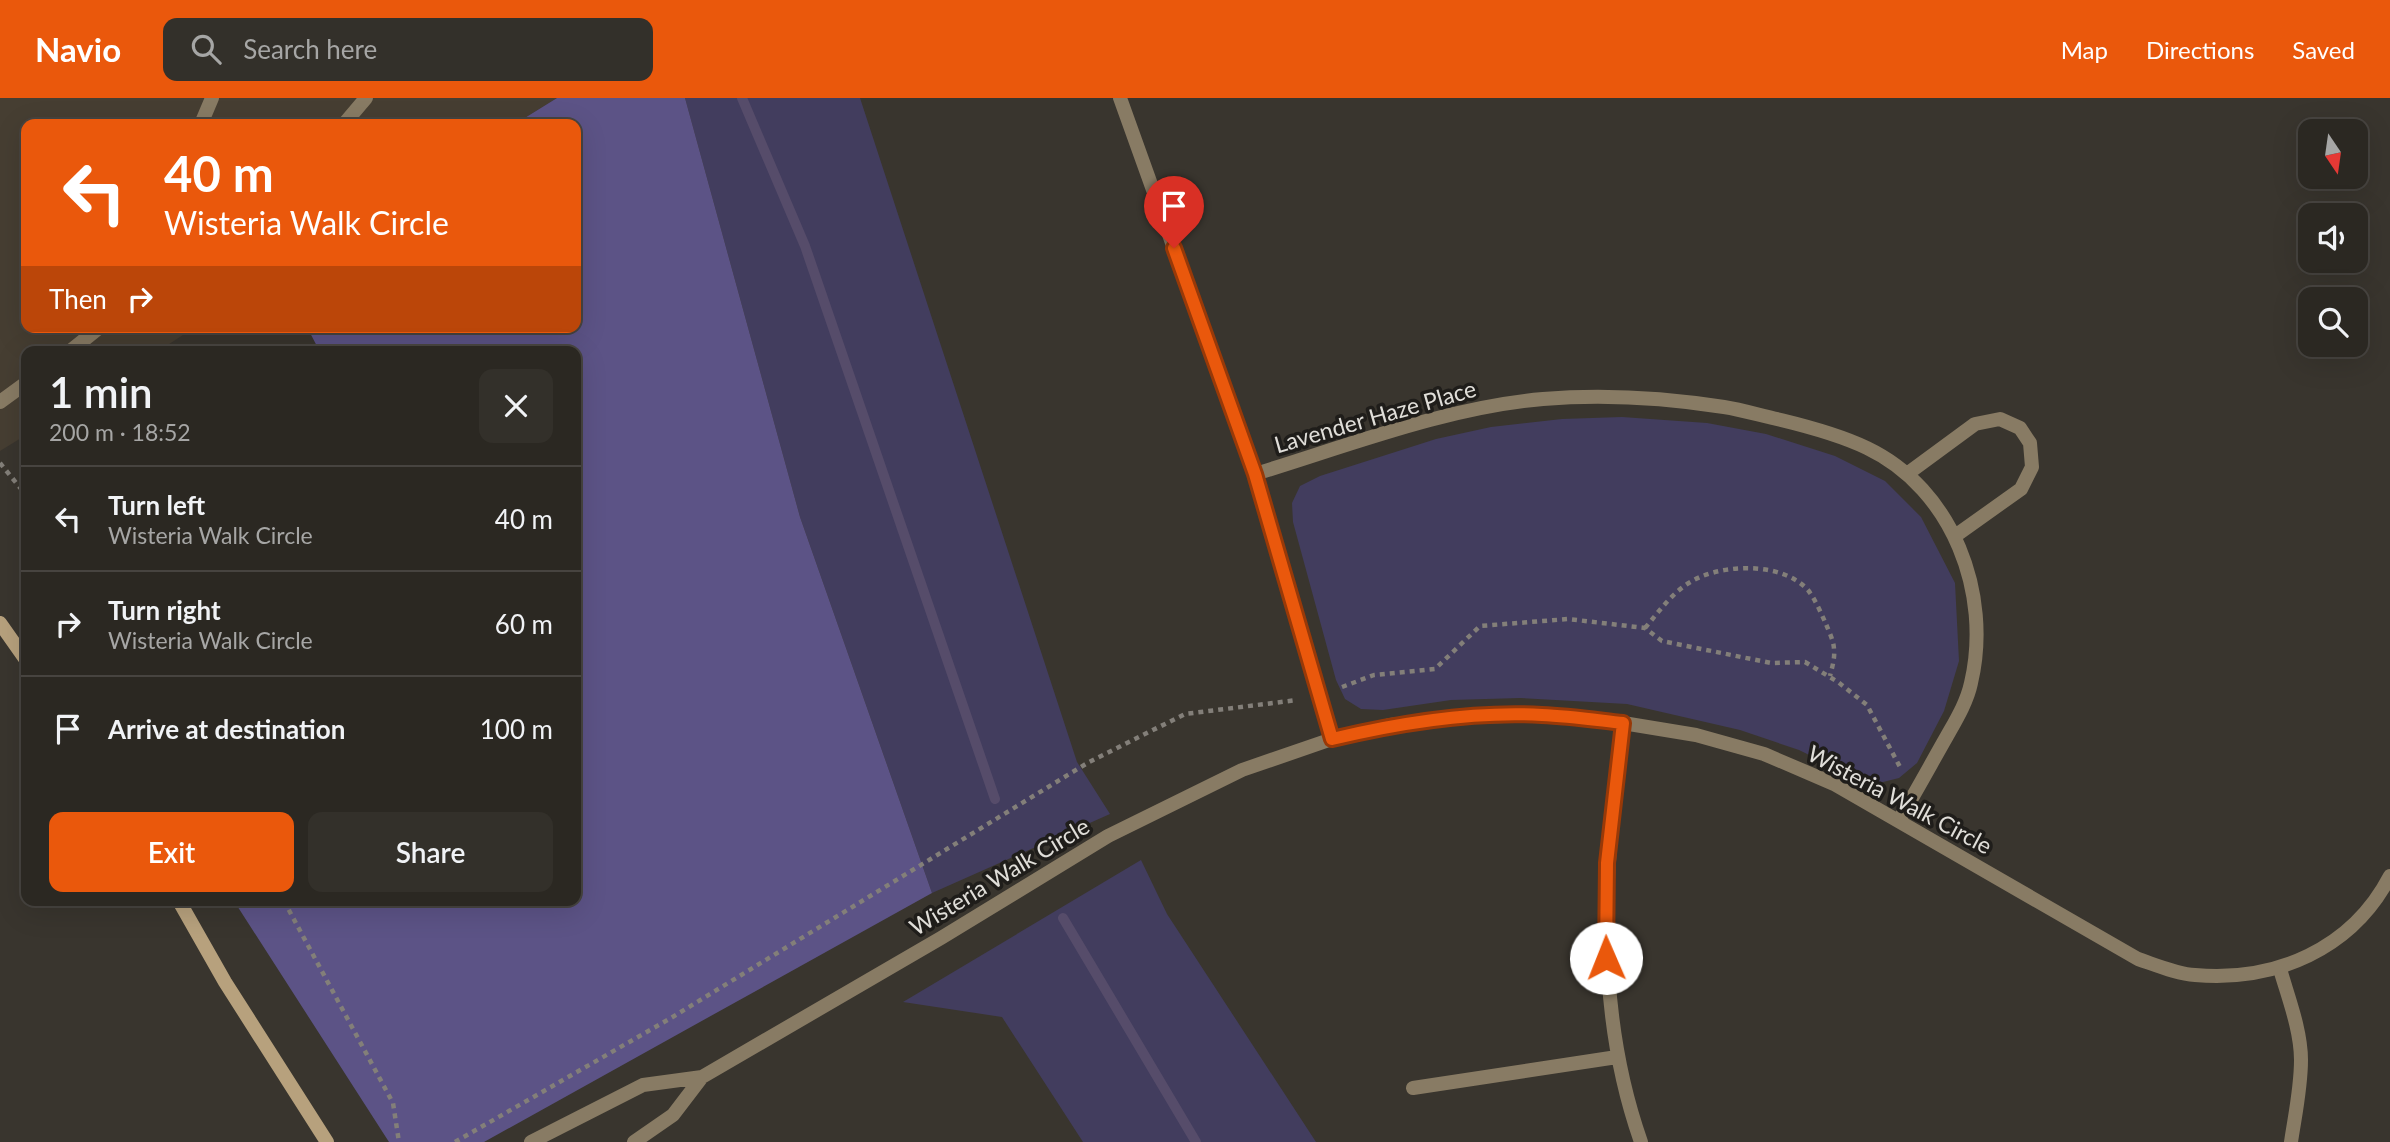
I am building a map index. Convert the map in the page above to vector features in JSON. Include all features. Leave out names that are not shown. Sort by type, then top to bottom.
[{"type":"street","points":[[203,119],[212,98]]},
{"type":"street","points":[[348,119],[366,98]]},
{"type":"street","points":[[1120,98],[1255,474],[1332,739]]},
{"type":"street","points":[[76,346],[93,333]]},
{"type":"street","points":[[0,402],[21,387]]},
{"type":"street","name":"Lavender Haze Place","points":[[1255,474],[1455,413],[1543,399],[1616,398],[1725,407],[1819,429],[1869,448],[1907,474],[1935,504],[1965,558],[1975,596],[1978,637],[1971,685],[1959,714],[1899,820]]},
{"type":"street","points":[[1907,474],[1975,424],[2000,419],[2020,428],[2030,443],[2032,467],[2021,489],[1955,536]]},
{"type":"street","points":[[0,623],[21,653]]},
{"type":"street","name":"Wisteria Walk Circle","points":[[531,1142],[643,1085],[702,1077],[941,938],[1108,836],[1242,770],[1332,739],[1390,725],[1461,717],[1541,715],[1696,734],[1764,754],[1834,784],[2138,959],[2192,975],[2237,977],[2280,968],[2316,954],[2350,930],[2380,896],[2390,876]]},
{"type":"street","points":[[1623,723],[1611,817],[1605,930],[1607,985],[1617,1057],[1641,1142]]},
{"type":"street","points":[[182,906],[225,982],[327,1142]]},
{"type":"street","points":[[2280,968],[2294,1017],[2301,1057],[2299,1097],[2291,1142]]},
{"type":"street","points":[[1413,1088],[1617,1057]]},
{"type":"street","name":"Wisteria Walk Circle","points":[[634,1142],[673,1115],[702,1077]]},
{"type":"path","points":[[0,463],[21,489]]},
{"type":"path","points":[[1645,628],[1673,594],[1702,576],[1730,570],[1771,571],[1783,575],[1808,591],[1834,646],[1830,676]]},
{"type":"path","points":[[287,906],[393,1103],[399,1142]]},
{"type":"shaded area","points":[[0,98],[557,98],[523,119],[21,119],[21,333],[186,333],[166,346],[21,346],[21,438],[0,451]]},
{"type":"shaded area","points":[[557,98],[685,98],[800,517],[932,893],[484,1142],[389,1142],[237,906],[581,906],[581,346],[317,346],[310,333],[581,333],[581,119],[523,119]]},
{"type":"shaded area","points":[[685,98],[860,98],[1077,762],[1110,814],[932,893],[800,517]]},
{"type":"shaded area","points":[[1622,417],[1707,423],[1766,434],[1835,456],[1885,481],[1921,517],[1955,583],[1959,661],[1944,711],[1917,763],[1899,778],[1879,783],[1858,779],[1799,750],[1740,730],[1627,704],[1520,698],[1451,700],[1383,710],[1361,709],[1345,699],[1336,680],[1293,522],[1292,503],[1300,486],[1320,476],[1436,439],[1491,427],[1562,419]]},
{"type":"shaded area","points":[[1141,860],[1167,914],[1316,1142],[1083,1142],[1002,1017],[903,1002]]},
{"type":"waterway","points":[[742,98],[805,246],[995,799]]},
{"type":"waterway","points":[[1063,918],[1196,1142]]},
{"type":"route","points":[[1174,248],[1255,474],[1332,739],[1390,725],[1461,717],[1541,715],[1623,723],[1607,863],[1606,958]]}]
